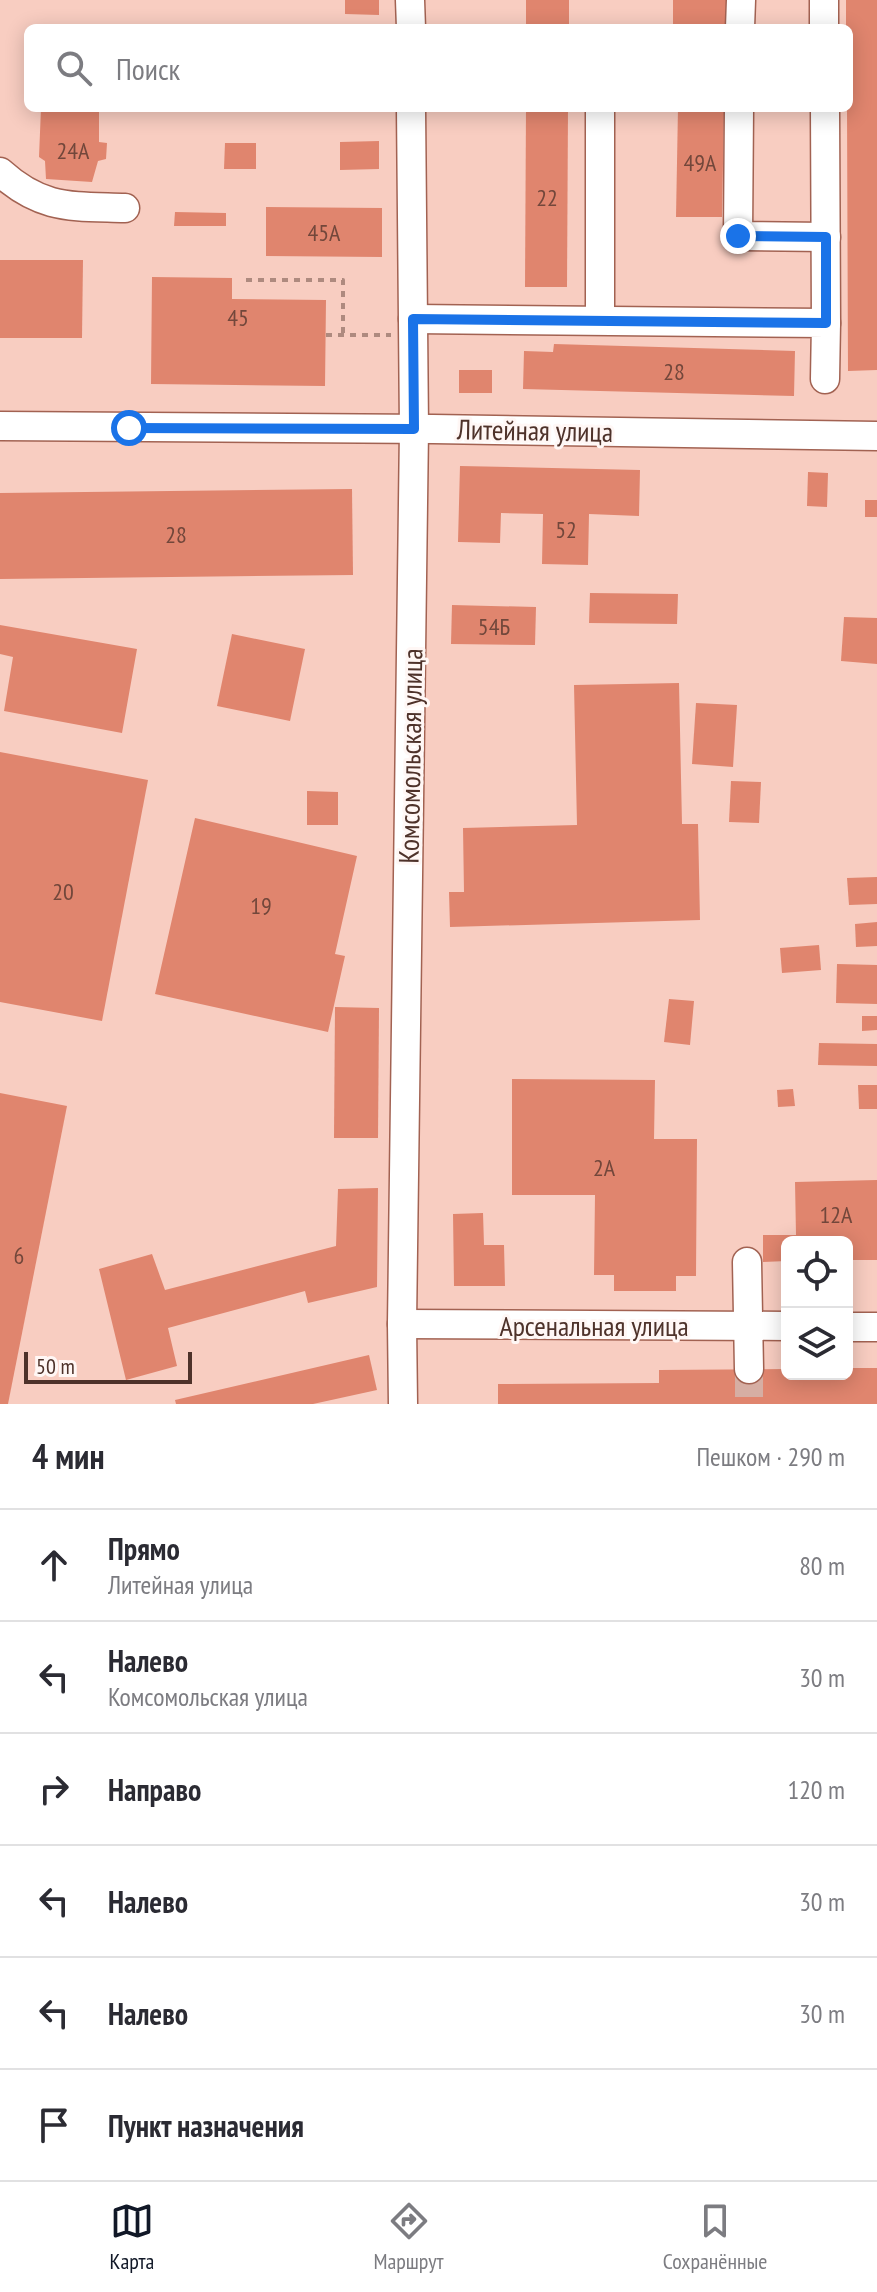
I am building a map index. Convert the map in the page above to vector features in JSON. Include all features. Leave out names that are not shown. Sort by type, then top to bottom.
[{"type":"street","points":[[410,0],[411,24]]},
{"type":"street","points":[[740,24],[741,0]]},
{"type":"street","points":[[824,0],[824,24]]},
{"type":"street","name":"Комсомольская улица","points":[[403,1404],[414,429],[406,327],[411,112]]},
{"type":"street","points":[[600,112],[600,320]]},
{"type":"street","points":[[739,112],[738,236],[826,237]]},
{"type":"street","points":[[825,112],[825,379]]},
{"type":"street","points":[[0,172],[33,197],[68,206],[125,208]]},
{"type":"street","points":[[406,327],[600,320],[826,323]]},
{"type":"street","name":"Литейная улица","points":[[0,426],[877,436]]},
{"type":"street","points":[[747,1262],[749,1369]]},
{"type":"street","name":"Арсенальная улица","points":[[402,1324],[781,1326]]},
{"type":"street","points":[[853,1327],[877,1327]]},
{"type":"path","points":[[246,280],[343,280],[343,335]]},
{"type":"path","points":[[326,335],[406,327]]},
{"type":"building","points":[[345,0],[379,0],[379,15],[345,14]]},
{"type":"building","points":[[526,0],[569,0],[569,24],[526,24]]},
{"type":"building","points":[[673,0],[732,0],[733,24],[673,24]]},
{"type":"building","points":[[846,0],[877,0],[877,370],[848,371],[847,112],[853,112],[853,24],[846,24]]},
{"type":"building","points":[[41,112],[99,112],[99,142],[107,143],[106,159],[98,161],[92,182],[46,179],[45,161],[39,157]]},
{"type":"building","points":[[526,112],[568,112],[567,287],[525,287]]},
{"type":"building","points":[[678,112],[724,112],[722,217],[676,217]]},
{"type":"building","points":[[379,141],[379,169],[340,170],[340,142]]},
{"type":"building","points":[[225,143],[256,143],[256,169],[224,169]]},
{"type":"building","points":[[266,207],[382,208],[382,257],[266,256]]},
{"type":"building","points":[[175,212],[226,213],[226,226],[174,226]]},
{"type":"building","points":[[0,260],[83,260],[82,338],[0,338]]},
{"type":"building","points":[[152,277],[232,278],[232,299],[326,300],[325,386],[151,384]]},
{"type":"building","points":[[554,344],[795,351],[794,396],[523,389],[524,351],[553,352]]},
{"type":"building","points":[[459,370],[492,370],[492,393],[459,393]]},
{"type":"building","points":[[460,466],[640,470],[639,516],[589,514],[588,565],[542,564],[543,514],[501,513],[500,543],[458,542]]},
{"type":"building","points":[[808,472],[828,473],[827,507],[807,506]]},
{"type":"building","points":[[352,489],[353,575],[0,579],[0,493]]},
{"type":"building","points":[[865,500],[877,500],[877,517],[865,517]]},
{"type":"building","points":[[590,593],[678,594],[677,624],[589,623]]},
{"type":"building","points":[[452,605],[536,607],[535,645],[451,644]]},
{"type":"building","points":[[844,617],[877,618],[877,664],[841,661]]},
{"type":"building","points":[[0,625],[137,649],[122,733],[4,711],[13,657],[0,654]]},
{"type":"building","points":[[232,634],[305,649],[290,721],[217,706]]},
{"type":"building","points":[[679,683],[682,824],[698,824],[700,920],[450,927],[449,892],[464,892],[463,828],[577,825],[574,685]]},
{"type":"building","points":[[696,703],[737,705],[733,767],[692,764]]},
{"type":"building","points":[[0,752],[148,780],[102,1021],[0,1002]]},
{"type":"building","points":[[731,781],[761,782],[759,823],[729,822]]},
{"type":"building","points":[[307,791],[338,792],[338,825],[307,825]]},
{"type":"building","points":[[195,818],[357,856],[335,954],[345,956],[328,1032],[155,994]]},
{"type":"building","points":[[877,877],[877,904],[849,905],[847,878]]},
{"type":"building","points":[[877,922],[877,946],[856,947],[855,924]]},
{"type":"building","points":[[819,945],[821,970],[782,973],[780,948]]},
{"type":"building","points":[[837,964],[877,965],[877,1004],[836,1003]]},
{"type":"building","points":[[669,999],[694,1001],[690,1045],[664,1042]]},
{"type":"building","points":[[335,1007],[379,1008],[378,1138],[334,1138]]},
{"type":"building","points":[[862,1016],[877,1016],[877,1030],[862,1031]]},
{"type":"building","points":[[819,1043],[877,1044],[877,1066],[818,1065]]},
{"type":"building","points":[[512,1079],[655,1080],[654,1139],[697,1139],[696,1276],[676,1276],[676,1291],[614,1291],[614,1275],[594,1275],[595,1195],[512,1195]]},
{"type":"building","points":[[858,1085],[877,1085],[877,1109],[859,1109]]},
{"type":"building","points":[[793,1089],[795,1106],[778,1107],[777,1090]]},
{"type":"building","points":[[0,1093],[67,1106],[8,1404],[0,1404]]},
{"type":"building","points":[[877,1180],[877,1260],[853,1260],[853,1236],[781,1236],[781,1261],[763,1262],[763,1235],[796,1235],[795,1182]]},
{"type":"building","points":[[378,1188],[377,1287],[308,1303],[305,1291],[168,1328],[177,1366],[126,1380],[99,1269],[152,1254],[165,1290],[336,1246],[338,1189]]},
{"type":"building","points":[[483,1213],[484,1245],[504,1245],[505,1286],[454,1286],[453,1214]]},
{"type":"building","points":[[369,1355],[377,1390],[313,1404],[176,1404],[175,1400]]},
{"type":"building","points":[[853,1368],[877,1368],[877,1404],[498,1404],[498,1384],[659,1383],[659,1370],[781,1369],[781,1380],[853,1380]]},
{"type":"tunnel","points":[[749,1369],[749,1404]]},
{"type":"route","points":[[129,428],[414,429],[413,319],[826,323],[826,237],[738,236]]}]
